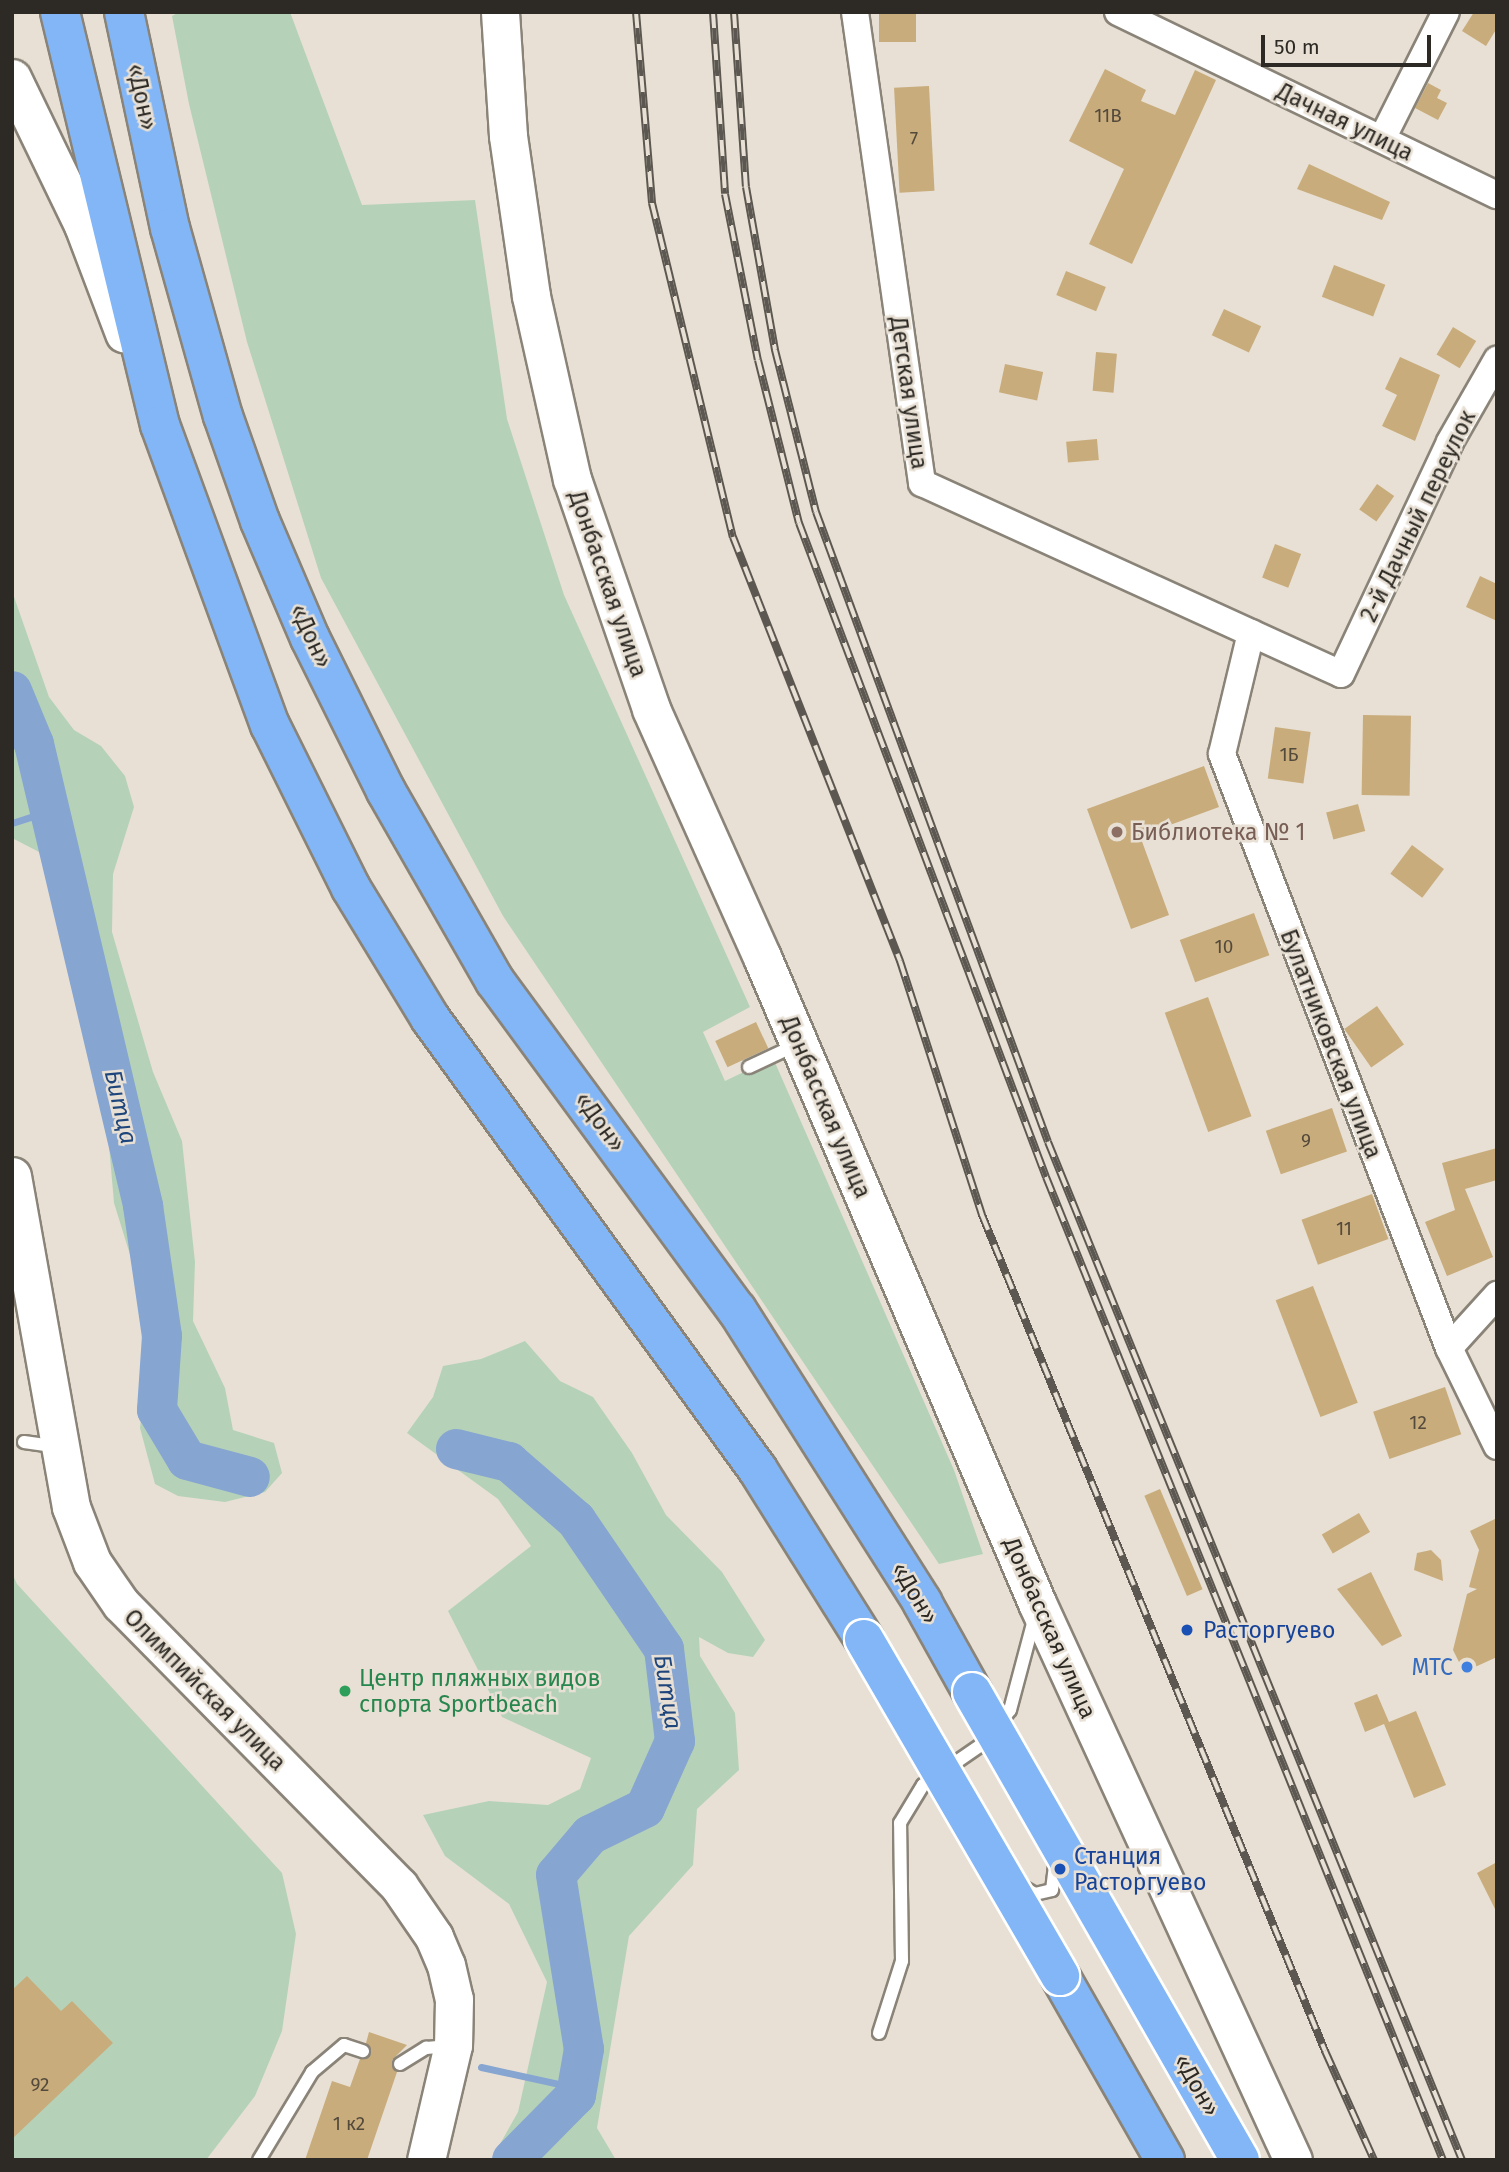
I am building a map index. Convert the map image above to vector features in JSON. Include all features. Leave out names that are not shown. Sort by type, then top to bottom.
[{"type":"highway","points":[[60,12],[160,425],[270,725],[351,888],[430,1018],[758,1470],[864,1639],[1165,2160]]},
{"type":"highway","name":"«Дон»","points":[[124,12],[170,228],[223,416],[260,521],[310,638],[386,790],[495,981],[737,1310],[922,1602],[1240,2160]]},
{"type":"street","name":"Донбасская улица","points":[[500,12],[508,136],[531,296],[572,479],[651,709],[799,1043],[1037,1602],[1293,2160]]},
{"type":"street","name":"Детская улица","points":[[855,12],[922,483],[1341,674]]},
{"type":"street","name":"Дачная улица","points":[[1118,12],[1164,22],[1382,139],[1497,195]]},
{"type":"street","points":[[1382,139],[1446,12]]},
{"type":"street","points":[[12,78],[83,225],[160,425]]},
{"type":"street","name":"2-й Дачный переулок","points":[[1341,674],[1450,442],[1497,360]]},
{"type":"street","name":"Булатниковская улица","points":[[1251,633],[1222,754],[1449,1348],[1497,1446]]},
{"type":"street","name":"Олимпийская улица","points":[[12,1176],[41,1445],[80,1536],[121,1604],[398,1886],[434,1937],[452,1988],[453,2045],[426,2160]]},
{"type":"street","points":[[1449,1348],[1497,1295]]},
{"type":"lane","points":[[748,1067],[799,1043]]},
{"type":"lane","points":[[879,2033],[902,1961],[900,1823],[923,1785],[984,1750],[1010,1710],[1031,1640],[1037,1602]]},
{"type":"lane","points":[[951,1768],[1022,1887],[1043,1894],[1056,1884],[1058,1868],[1037,1835]]},
{"type":"lane","points":[[259,2160],[312,2073],[344,2045],[363,2051]]},
{"type":"lane","points":[[400,2064],[426,2048],[453,2045]]},
{"type":"green space","points":[[179,12],[290,12],[362,205],[475,200],[507,419],[564,595],[750,1007],[703,1032],[725,1081],[773,1058],[954,1470],[983,1554],[939,1564],[503,916],[321,578],[247,342],[189,104],[172,16]]},
{"type":"green space","points":[[12,591],[49,697],[74,730],[101,746],[125,776],[134,807],[113,874],[112,932],[153,1072],[182,1141],[195,1262],[193,1321],[225,1388],[233,1430],[274,1443],[282,1473],[265,1492],[225,1502],[178,1496],[155,1484],[140,1428],[148,1353],[140,1287],[114,1203],[108,1134],[89,1040],[41,853],[12,838]]},
{"type":"green space","points":[[525,1341],[560,1381],[593,1397],[632,1453],[666,1515],[722,1572],[765,1640],[753,1657],[728,1653],[699,1637],[700,1656],[735,1713],[739,1770],[697,1809],[693,1865],[629,1936],[597,2128],[616,2160],[491,2160],[518,2112],[547,1982],[509,1904],[445,1856],[423,1815],[489,1801],[548,1805],[580,1789],[591,1758],[502,1717],[448,1611],[531,1546],[498,1499],[407,1433],[433,1397],[443,1366],[481,1359]]},
{"type":"green space","points":[[12,1573],[17,1584],[282,1873],[296,1934],[282,2031],[255,2096],[206,2160],[12,2160]]},
{"type":"building","points":[[879,12],[916,12],[916,42],[879,42]]},
{"type":"building","points":[[1474,12],[1497,12],[1497,28],[1486,46],[1462,31]]},
{"type":"building","points":[[1105,69],[1146,90],[1141,101],[1175,115],[1195,70],[1216,80],[1132,264],[1089,244],[1124,169],[1069,141]]},
{"type":"building","points":[[1428,83],[1441,90],[1437,98],[1447,103],[1438,120],[1415,108]]},
{"type":"building","points":[[929,86],[934,191],[900,193],[894,88]]},
{"type":"building","points":[[1309,164],[1390,202],[1382,220],[1297,189]]},
{"type":"building","points":[[1334,265],[1385,285],[1373,316],[1322,297]]},
{"type":"building","points":[[1066,271],[1106,287],[1096,311],[1056,295]]},
{"type":"building","points":[[1224,309],[1261,326],[1249,353],[1212,335]]},
{"type":"building","points":[[1453,327],[1476,341],[1460,368],[1437,354]]},
{"type":"building","points":[[1096,352],[1117,354],[1114,393],[1093,391]]},
{"type":"building","points":[[1400,357],[1440,375],[1415,441],[1382,426],[1397,395],[1385,389]]},
{"type":"building","points":[[1005,364],[1043,372],[1037,400],[999,392]]},
{"type":"building","points":[[1097,439],[1099,460],[1068,463],[1066,442]]},
{"type":"building","points":[[1377,484],[1394,496],[1376,521],[1359,509]]},
{"type":"building","points":[[1275,544],[1301,554],[1288,588],[1262,578]]},
{"type":"building","points":[[1480,576],[1497,584],[1497,621],[1466,607]]},
{"type":"building","points":[[1363,715],[1411,716],[1410,796],[1362,795]]},
{"type":"building","points":[[1275,727],[1311,732],[1303,784],[1268,778]]},
{"type":"building","points":[[1204,766],[1219,807],[1140,836],[1169,915],[1131,929],[1087,809]]},
{"type":"building","points":[[1358,804],[1365,831],[1333,840],[1326,813]]},
{"type":"building","points":[[1412,845],[1444,869],[1422,898],[1390,874]]},
{"type":"building","points":[[1254,913],[1269,955],[1195,982],[1180,940]]},
{"type":"building","points":[[1208,997],[1251,1116],[1208,1132],[1165,1013]]},
{"type":"building","points":[[1377,1006],[1404,1045],[1371,1067],[1344,1029]]},
{"type":"building","points":[[756,1022],[768,1048],[727,1067],[715,1041]]},
{"type":"building","points":[[1332,1108],[1347,1151],[1281,1174],[1266,1131]]},
{"type":"building","points":[[1497,1148],[1497,1180],[1465,1189],[1493,1257],[1447,1276],[1425,1222],[1455,1210],[1442,1163]]},
{"type":"building","points":[[1372,1194],[1388,1239],[1318,1265],[1302,1220]]},
{"type":"building","points":[[1313,1286],[1358,1403],[1320,1417],[1276,1300]]},
{"type":"building","points":[[1445,1387],[1461,1434],[1389,1459],[1373,1412]]},
{"type":"building","points":[[1160,1489],[1203,1589],[1187,1596],[1144,1496]]},
{"type":"building","points":[[1359,1513],[1370,1532],[1333,1554],[1322,1534]]},
{"type":"building","points":[[1497,1518],[1497,1657],[1464,1672],[1453,1650],[1467,1594],[1477,1589],[1469,1587],[1479,1550],[1470,1531]]},
{"type":"building","points":[[1431,1550],[1441,1560],[1443,1581],[1414,1570],[1417,1553]]},
{"type":"building","points":[[1371,1572],[1402,1636],[1382,1646],[1337,1589]]},
{"type":"building","points":[[1377,1694],[1389,1722],[1416,1711],[1446,1785],[1414,1798],[1384,1724],[1365,1732],[1354,1703]]},
{"type":"building","points":[[1497,1862],[1497,1913],[1477,1873]]},
{"type":"building","points":[[27,1976],[61,2011],[72,2001],[113,2043],[12,2139],[12,1990]]},
{"type":"building","points":[[369,2032],[407,2045],[392,2060],[397,2072],[367,2160],[305,2160],[332,2081],[350,2087],[360,2059],[371,2054],[366,2043]]},
{"type":"waterway","name":"Битца","points":[[12,691],[34,744],[143,1206],[162,1336],[157,1410],[187,1460],[250,1477]]},
{"type":"waterway","points":[[12,823],[50,811]]},
{"type":"waterway","name":"Битца","points":[[456,1449],[509,1462],[576,1520],[664,1649],[675,1741],[645,1808],[590,1835],[556,1875],[584,2049],[576,2095],[512,2160]]},
{"type":"waterway","points":[[481,2067],[577,2088]]},
{"type":"railway","points":[[636,12],[652,203],[733,537],[900,961],[982,1215],[1325,2051],[1374,2160]]},
{"type":"railway","points":[[713,12],[725,194],[758,360],[799,523],[1046,1177],[1443,2160]]},
{"type":"railway","points":[[734,12],[746,187],[775,350],[816,512],[1048,1142],[1462,2160]]},
{"type":"place","name":"Библиотека № 1","points":[[1117,832]]},
{"type":"place","name":"Расторгуево","points":[[1187,1630]]},
{"type":"place","name":"МТС","points":[[1467,1667]]},
{"type":"place","name":"Центр пляжных видов спорта Sportbeach","points":[[345,1691]]},
{"type":"place","name":"Станция Расторгуево","points":[[1060,1869]]}]
